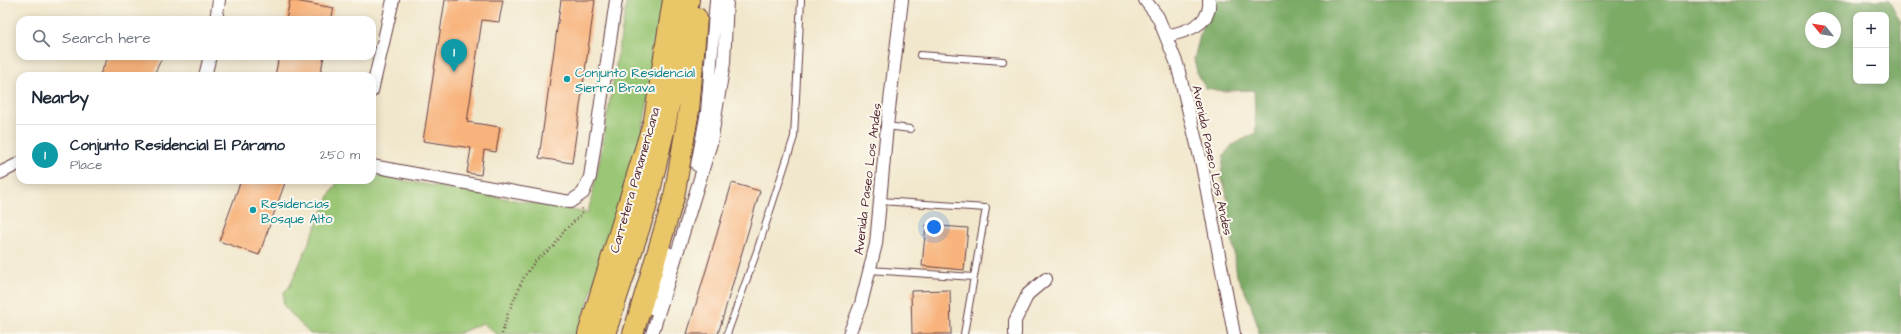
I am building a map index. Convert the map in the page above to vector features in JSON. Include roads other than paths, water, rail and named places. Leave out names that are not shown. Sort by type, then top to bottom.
[{"type":"main road","name":"Carretera Panamericana","points":[[588,334],[654,120],[673,0]]},
{"type":"main road","name":"Carretera Panamericana","points":[[606,334],[646,208],[665,127],[689,0]]},
{"type":"main road","points":[[633,334],[674,196],[689,110],[697,29],[696,0]]},
{"type":"street","points":[[217,16],[219,0]]},
{"type":"street","points":[[376,74],[393,0]]},
{"type":"street","points":[[376,167],[570,202],[583,193],[590,177],[616,0]]},
{"type":"street","points":[[643,334],[699,159],[707,112],[716,0]]},
{"type":"street","points":[[652,334],[711,143],[724,63],[727,0]]},
{"type":"street","name":"Avenida Paseo Los Andes","points":[[849,334],[861,304],[876,244],[887,126],[902,0]]},
{"type":"street","name":"Avenida Paseo Los Andes","points":[[1145,0],[1158,17],[1177,64],[1202,165],[1234,334]]},
{"type":"street","points":[[1166,36],[1185,32],[1205,20],[1210,6],[1209,0]]},
{"type":"street","points":[[206,72],[209,60]]},
{"type":"street","points":[[0,173],[16,165]]},
{"type":"street","points":[[1015,334],[1015,321],[1028,294],[1046,279]]},
{"type":"lane","points":[[727,334],[757,251],[794,137],[801,0]]},
{"type":"lane","points":[[920,55],[1003,61]]},
{"type":"lane","points":[[887,126],[910,129]]},
{"type":"lane","points":[[880,201],[986,208],[964,334]]},
{"type":"lane","points":[[869,270],[974,277]]},
{"type":"place","name":"Conjunto Residencial El Páramo","points":[[454,72]]},
{"type":"place","name":"Conjunto Residencial Sierra Brava","points":[[567,79]]},
{"type":"place","name":"Residencias Bosque Alto","points":[[253,210]]}]
